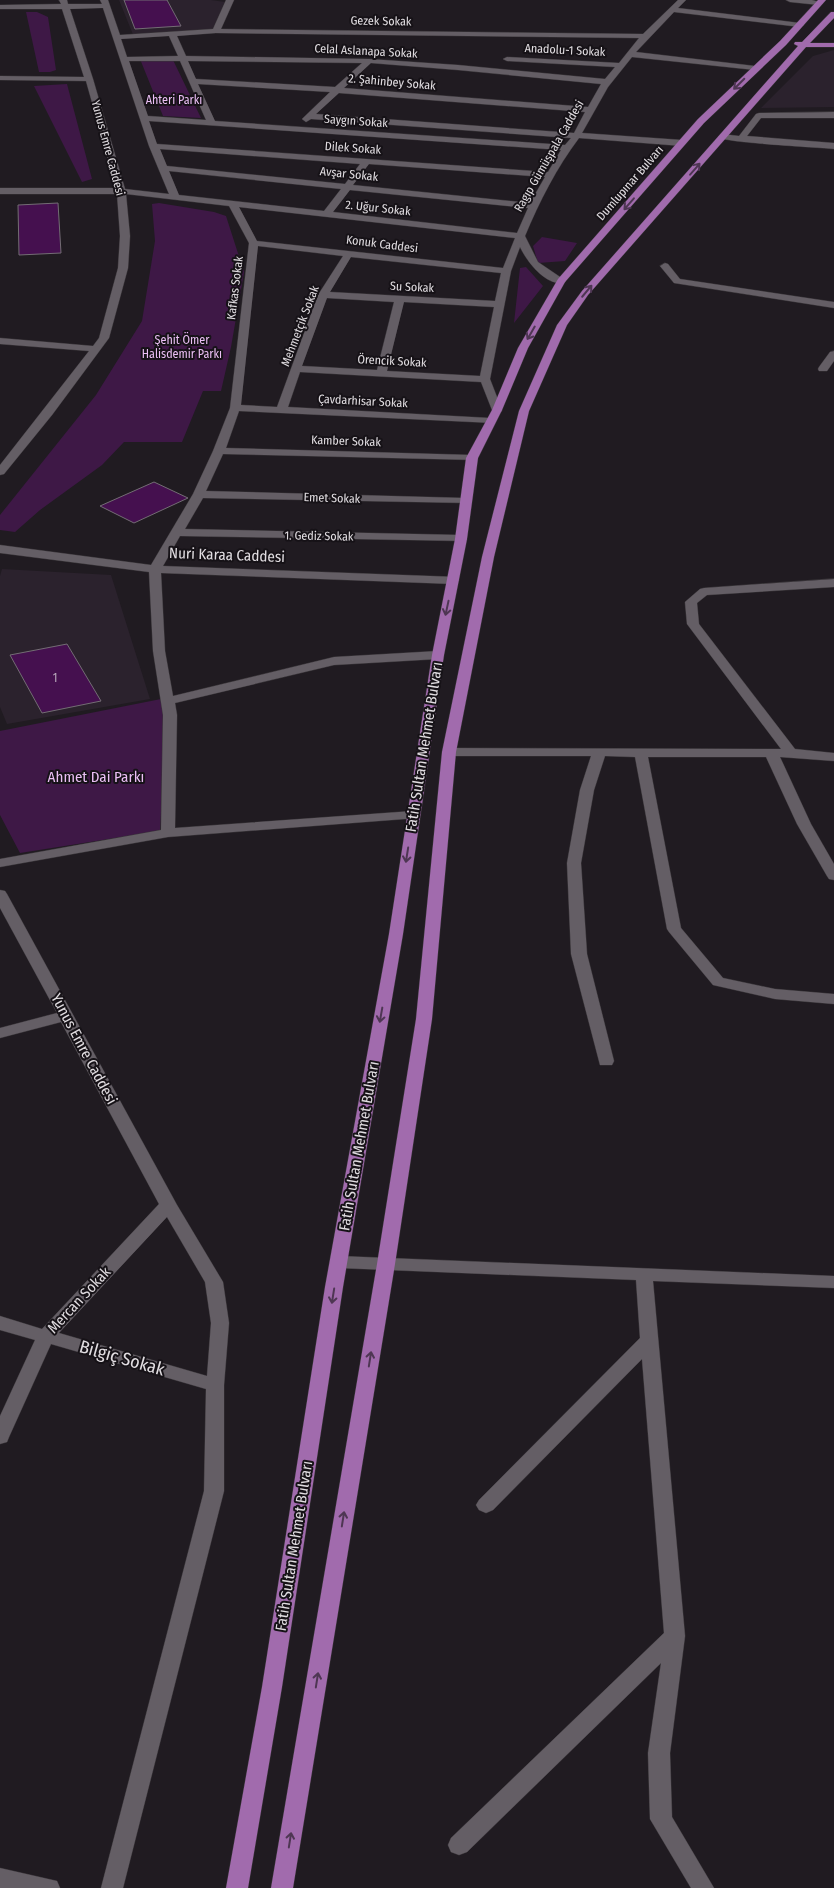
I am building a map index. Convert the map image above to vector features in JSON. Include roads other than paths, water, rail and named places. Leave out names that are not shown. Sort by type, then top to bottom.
[{"type":"main road","name":"Dumlupınar Bulvarı","points":[[494,416],[523,348],[561,281],[682,143],[821,2]]},
{"type":"main road","points":[[722,138],[812,36],[834,14]]},
{"type":"main road","points":[[790,34],[834,38]]},
{"type":"main road","points":[[783,42],[805,45],[834,45]]},
{"type":"main road","name":"Fatih Sultan Mehmet Bulvarı","points":[[282,1888],[386,1264],[424,1019],[449,752],[488,557],[524,411],[562,325],[585,293],[722,138]]},
{"type":"main road","name":"Fatih Sultan Mehmet Bulvarı","points":[[237,1888],[272,1687],[339,1262],[396,934],[438,655],[461,539],[472,458],[494,416]]},
{"type":"street","points":[[216,31],[230,0]]},
{"type":"street","name":"Ragıp Gümüşpala Caddesi","points":[[486,379],[506,271],[533,206],[607,82],[645,36],[682,0]]},
{"type":"street","points":[[790,0],[821,2]]},
{"type":"street","points":[[0,7],[9,4],[105,3],[154,146],[175,197]]},
{"type":"street","name":"Yunus Emre Caddesi","points":[[0,472],[98,349],[104,338],[123,268],[124,236],[121,191],[89,79],[64,4]]},
{"type":"street","points":[[673,10],[800,25]]},
{"type":"street","name":"Gezek Sokak","points":[[117,37],[216,31],[510,46],[645,36]]},
{"type":"street","points":[[172,34],[212,123]]},
{"type":"street","points":[[504,71],[510,46]]},
{"type":"street","name":"Anadolu-1 Sokak","points":[[510,46],[621,65]]},
{"type":"street","points":[[631,54],[755,68]]},
{"type":"street","name":"Celal Aslanapa Sokak","points":[[123,59],[260,58],[369,61],[504,71],[607,82]]},
{"type":"street","points":[[296,129],[369,61]]},
{"type":"street","points":[[0,78],[89,79]]},
{"type":"street","name":"2. Şahinbey Sokak","points":[[192,81],[337,90],[590,110]]},
{"type":"street","points":[[741,139],[759,116],[834,115]]},
{"type":"street","points":[[308,116],[682,143]]},
{"type":"street","name":"Saygın Sokak","points":[[144,118],[567,148]]},
{"type":"street","points":[[722,138],[834,146]]},
{"type":"street","name":"Dilek Sokak","points":[[154,146],[551,175]]},
{"type":"street","points":[[326,215],[366,161]]},
{"type":"street","name":"Avşar Sokak","points":[[162,168],[533,206]]},
{"type":"street","points":[[0,191],[121,191],[233,204]]},
{"type":"street","name":"2. Uğur Sokak","points":[[233,204],[520,236]]},
{"type":"street","name":"Kafkas Sokak","points":[[156,569],[199,494],[219,451],[235,408],[254,243],[233,204]]},
{"type":"street","points":[[520,236],[534,266],[561,281]]},
{"type":"street","name":"Konuk Caddesi","points":[[254,243],[506,271]]},
{"type":"street","name":"Mehmetçik Sokak","points":[[281,411],[323,295],[349,253]]},
{"type":"street","points":[[665,266],[676,281],[834,305]]},
{"type":"street","name":"Su Sokak","points":[[323,295],[500,304]]},
{"type":"street","points":[[381,373],[400,299]]},
{"type":"street","points":[[0,341],[98,349]]},
{"type":"street","points":[[823,369],[834,354]]},
{"type":"street","name":"Örencik Sokak","points":[[297,369],[486,379]]},
{"type":"street","points":[[486,379],[494,416]]},
{"type":"street","name":"Çavdarhisar Sokak","points":[[235,408],[281,411],[494,416]]},
{"type":"street","name":"Kamber Sokak","points":[[219,451],[472,458]]},
{"type":"street","name":"Emet Sokak","points":[[199,494],[465,501]]},
{"type":"street","name":"1. Gediz Sokak","points":[[178,532],[461,539]]},
{"type":"street","name":"Nuri Karaa Caddesi","points":[[0,549],[156,569],[453,580]]},
{"type":"street","points":[[0,559],[27,553]]},
{"type":"street","points":[[156,569],[159,651],[170,715],[168,833]]},
{"type":"street","points":[[791,753],[693,624],[691,602],[704,592],[834,583]]},
{"type":"street","points":[[168,700],[334,661],[438,655]]},
{"type":"street","points":[[449,752],[791,753],[834,757]]},
{"type":"street","points":[[599,753],[587,790],[574,863],[579,954],[606,1061]]},
{"type":"street","points":[[641,753],[674,929],[718,982],[775,994],[834,999]]},
{"type":"street","points":[[771,753],[804,824],[834,876]]},
{"type":"street","points":[[0,863],[168,833],[413,815]]},
{"type":"street","name":"Yunus Emre Caddesi","points":[[0,894],[168,1205],[214,1282],[220,1323],[215,1386],[214,1491],[112,1888]]},
{"type":"street","points":[[0,1033],[66,1016]]},
{"type":"street","name":"Mercan Sokak","points":[[0,1437],[46,1336],[168,1205]]},
{"type":"street","points":[[339,1262],[834,1282]]},
{"type":"street","points":[[644,1274],[675,1636],[659,1753],[660,1819],[703,1888]]},
{"type":"street","name":"Bilgiç Sokak","points":[[0,1322],[215,1386]]},
{"type":"street","points":[[486,1505],[650,1340]]},
{"type":"street","points":[[459,1845],[675,1636]]},
{"type":"street","points":[[0,1878],[49,1888]]},
{"type":"park label","name":"Ahteri Parkı","points":[[174,100]]},
{"type":"park label","name":"Şehit Ömer Halisdemir Parkı","points":[[182,347]]},
{"type":"park label","name":"Ahmet Dai Parkı","points":[[96,777]]}]
